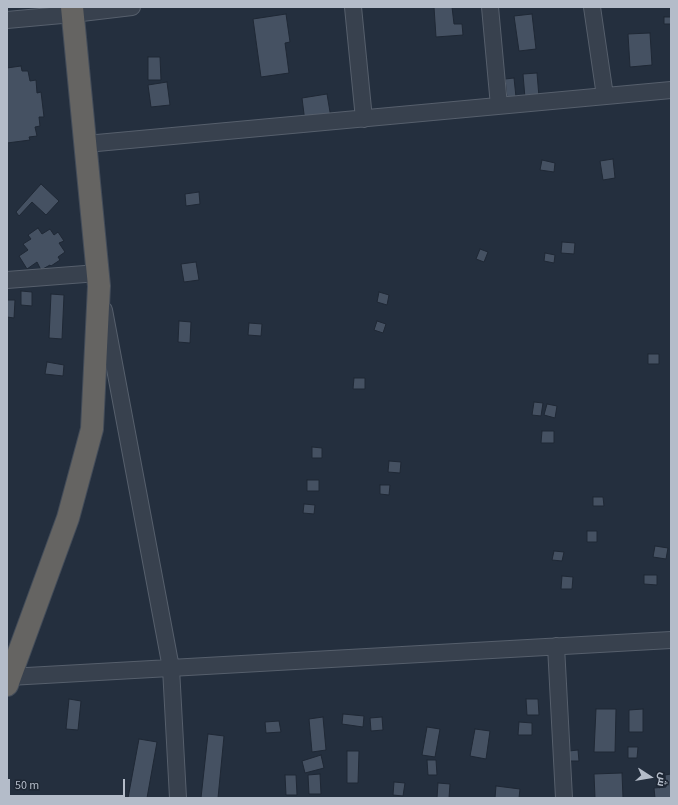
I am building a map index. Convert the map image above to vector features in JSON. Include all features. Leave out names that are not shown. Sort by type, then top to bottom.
[{"type":"highway","points":[[8,681],[68,518],[92,429],[99,280],[73,11]]},
{"type":"street","points":[[7,20],[73,11],[132,7]]},
{"type":"street","points":[[353,7],[364,119]]},
{"type":"street","points":[[490,7],[499,106]]},
{"type":"street","points":[[592,7],[605,96]]},
{"type":"street","points":[[86,144],[671,90]]},
{"type":"street","points":[[7,280],[99,280],[171,668],[178,798]]},
{"type":"street","points":[[8,681],[171,668],[671,640]]},
{"type":"street","points":[[556,646],[564,798]]},
{"type":"building","points":[[434,7],[452,7],[454,24],[462,24],[463,35],[436,37]]},
{"type":"building","points":[[286,14],[290,42],[285,43],[289,73],[261,77],[253,19]]},
{"type":"building","points":[[532,14],[536,49],[519,51],[514,16]]},
{"type":"building","points":[[664,17],[671,17],[671,24],[664,24]]},
{"type":"building","points":[[650,33],[652,65],[630,67],[628,34]]},
{"type":"building","points":[[148,57],[160,57],[161,80],[148,80]]},
{"type":"building","points":[[21,66],[22,71],[28,71],[30,81],[36,80],[37,93],[41,92],[44,117],[39,117],[40,126],[35,127],[37,136],[29,137],[30,140],[7,143],[7,68]]},
{"type":"building","points":[[537,73],[539,97],[525,98],[523,74]]},
{"type":"building","points":[[514,78],[516,97],[507,98],[505,79]]},
{"type":"building","points":[[167,82],[170,105],[151,107],[148,85]]},
{"type":"building","points":[[327,94],[331,118],[305,122],[302,98]]},
{"type":"building","points":[[613,159],[615,178],[603,180],[600,161]]},
{"type":"building","points":[[542,160],[555,163],[554,172],[540,170]]},
{"type":"building","points":[[41,184],[59,201],[46,215],[32,202],[19,216],[16,212]]},
{"type":"building","points":[[199,192],[200,204],[186,206],[185,194]]},
{"type":"building","points":[[38,228],[42,234],[50,229],[54,235],[58,232],[64,241],[59,243],[65,252],[58,257],[60,260],[51,266],[50,265],[41,270],[37,262],[27,269],[19,256],[28,250],[23,244],[31,239],[28,235]]},
{"type":"building","points":[[562,242],[575,243],[574,254],[561,253]]},
{"type":"building","points":[[480,249],[488,252],[484,262],[476,259]]},
{"type":"building","points":[[545,253],[555,255],[554,263],[544,261]]},
{"type":"building","points":[[196,262],[199,280],[184,282],[181,264]]},
{"type":"building","points":[[21,291],[32,292],[32,306],[21,305]]},
{"type":"building","points":[[379,292],[389,295],[387,305],[377,302]]},
{"type":"building","points":[[51,294],[64,295],[62,339],[49,338]]},
{"type":"building","points":[[7,300],[15,300],[14,318],[7,317]]},
{"type":"building","points":[[179,321],[191,322],[190,343],[178,342]]},
{"type":"building","points":[[377,321],[386,324],[383,333],[374,330]]},
{"type":"building","points":[[249,323],[262,324],[261,336],[248,335]]},
{"type":"building","points":[[648,354],[659,354],[659,364],[648,364]]},
{"type":"building","points":[[47,362],[64,365],[63,376],[45,374]]},
{"type":"building","points":[[354,378],[365,378],[365,389],[353,389]]},
{"type":"building","points":[[534,402],[543,403],[541,416],[532,415]]},
{"type":"building","points":[[547,404],[557,406],[555,418],[544,415]]},
{"type":"building","points":[[542,431],[554,431],[554,443],[541,443]]},
{"type":"building","points":[[312,447],[322,448],[322,458],[312,458]]},
{"type":"building","points":[[389,461],[401,462],[400,473],[388,472]]},
{"type":"building","points":[[307,480],[319,480],[319,491],[307,491]]},
{"type":"building","points":[[380,485],[390,485],[389,495],[380,494]]},
{"type":"building","points":[[593,497],[603,497],[604,506],[593,506]]},
{"type":"building","points":[[304,504],[315,505],[314,514],[303,513]]},
{"type":"building","points":[[587,531],[597,531],[597,542],[587,542]]},
{"type":"building","points":[[655,546],[668,548],[666,559],[653,557]]},
{"type":"building","points":[[554,551],[564,552],[562,561],[552,560]]},
{"type":"building","points":[[644,575],[657,575],[657,585],[644,584]]},
{"type":"building","points":[[562,576],[573,577],[572,589],[561,589]]},
{"type":"building","points":[[69,699],[81,701],[78,730],[66,729]]},
{"type":"building","points":[[526,699],[538,699],[539,715],[527,715]]},
{"type":"building","points":[[596,709],[616,709],[615,752],[594,752]]},
{"type":"building","points":[[643,709],[643,732],[629,732],[629,710]]},
{"type":"building","points":[[343,714],[364,716],[363,727],[342,724]]},
{"type":"building","points":[[323,717],[326,750],[312,752],[309,719]]},
{"type":"building","points":[[382,717],[383,730],[371,731],[370,718]]},
{"type":"building","points":[[279,721],[281,732],[266,733],[265,722]]},
{"type":"building","points":[[519,722],[532,723],[532,735],[518,735]]},
{"type":"building","points":[[427,727],[440,729],[435,757],[422,755]]},
{"type":"building","points":[[475,729],[490,731],[486,759],[470,756]]},
{"type":"building","points":[[208,734],[224,736],[218,798],[201,798]]},
{"type":"building","points":[[139,739],[157,742],[147,798],[128,798]]},
{"type":"building","points":[[628,747],[638,747],[637,758],[628,758]]},
{"type":"building","points":[[578,750],[579,761],[570,761],[569,751]]},
{"type":"building","points":[[347,751],[359,751],[358,783],[347,783]]},
{"type":"building","points":[[321,755],[324,768],[305,773],[302,761]]},
{"type":"building","points":[[427,760],[436,760],[437,775],[428,775]]},
{"type":"building","points":[[622,773],[623,798],[595,798],[594,774]]},
{"type":"building","points":[[320,774],[321,794],[309,794],[308,775]]},
{"type":"building","points":[[671,774],[671,798],[655,798],[654,788],[666,787],[665,775]]},
{"type":"building","points":[[285,775],[296,775],[297,795],[286,795]]},
{"type":"building","points":[[394,782],[405,783],[403,796],[393,795]]},
{"type":"building","points":[[438,783],[450,784],[449,798],[437,798]]},
{"type":"building","points":[[496,786],[520,789],[519,798],[495,798]]}]
